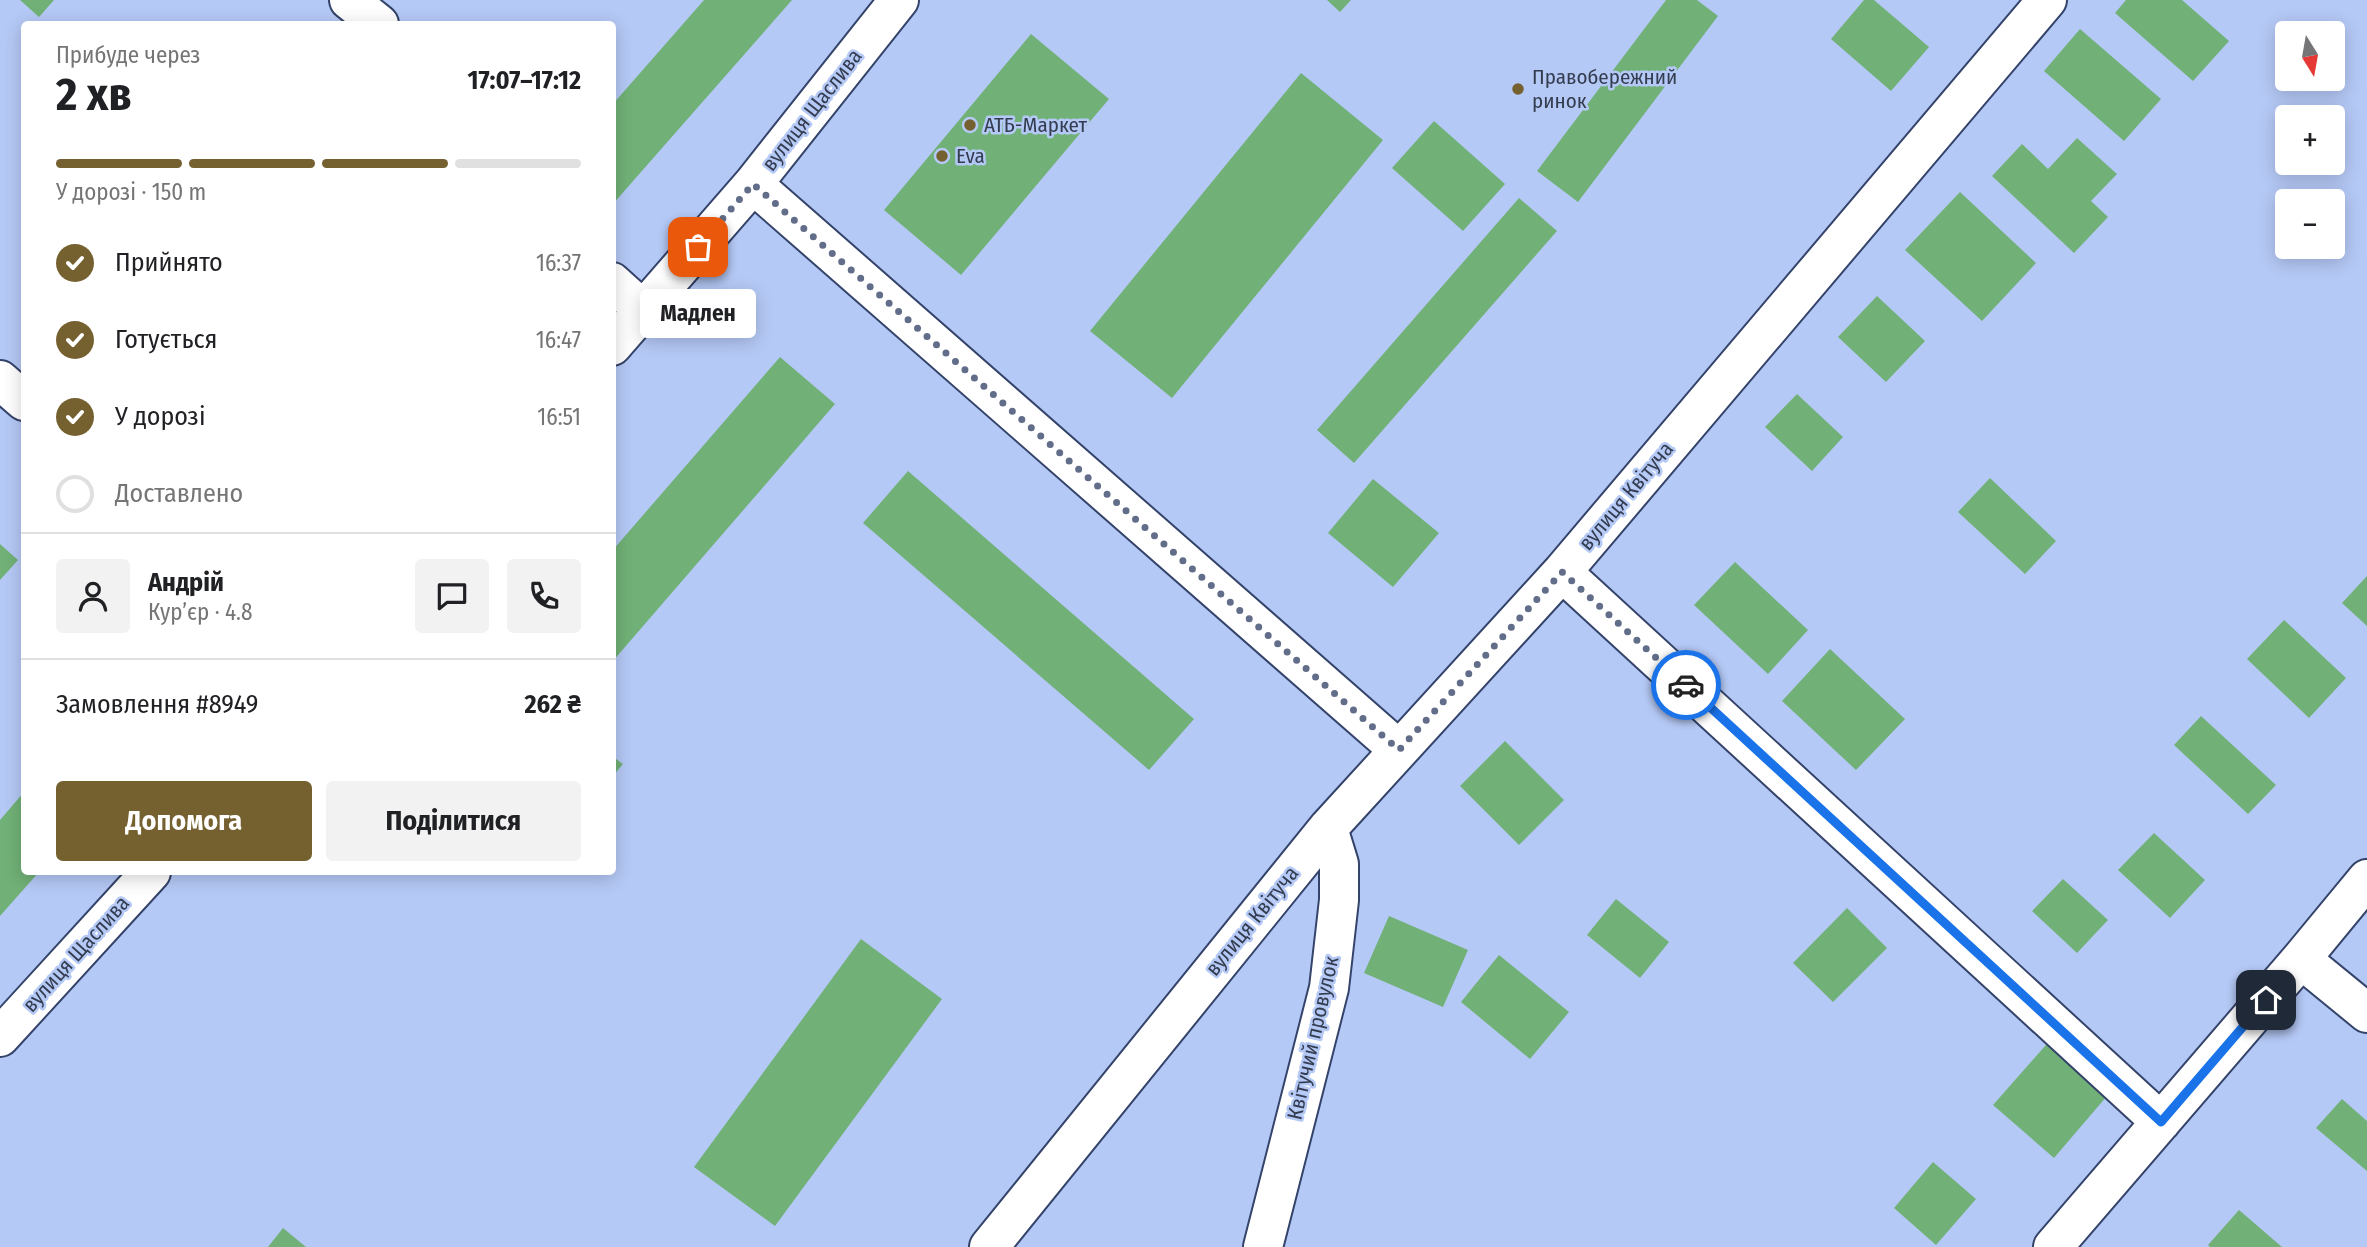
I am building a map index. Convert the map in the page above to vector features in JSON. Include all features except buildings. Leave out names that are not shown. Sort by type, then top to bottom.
[{"type":"street","points":[[348,0],[375,21]]},
{"type":"street","name":"вулиця Щаслива","points":[[616,341],[753,184],[899,0]]},
{"type":"street","name":"вулиця Квітуча","points":[[989,1247],[1328,828],[1562,572],[2047,0]]},
{"type":"street","points":[[753,184],[1399,750]]},
{"type":"street","points":[[616,286],[643,310]]},
{"type":"street","points":[[0,380],[21,398]]},
{"type":"street","points":[[1562,572],[2161,1122]]},
{"type":"street","name":"Квітучий провулок","points":[[1263,1247],[1329,988],[1339,900],[1339,864],[1328,828]]},
{"type":"street","name":"вулиця Щаслива","points":[[0,1037],[148,875]]},
{"type":"street","points":[[2053,1247],[2367,879]]},
{"type":"street","points":[[2301,959],[2367,1013]]},
{"type":"way so far","points":[[698,247],[753,184],[1399,750],[1562,572],[1686,685]]},
{"type":"place","name":"Правобережний ринок","points":[[1518,89]]},
{"type":"place","name":"АТБ-Маркет","points":[[970,125]]},
{"type":"place","name":"Eva","points":[[942,156]]},
{"type":"place","name":"Мадлен","points":[[698,247]]},
{"type":"route","points":[[1686,685],[2161,1122],[2266,1000]]}]
